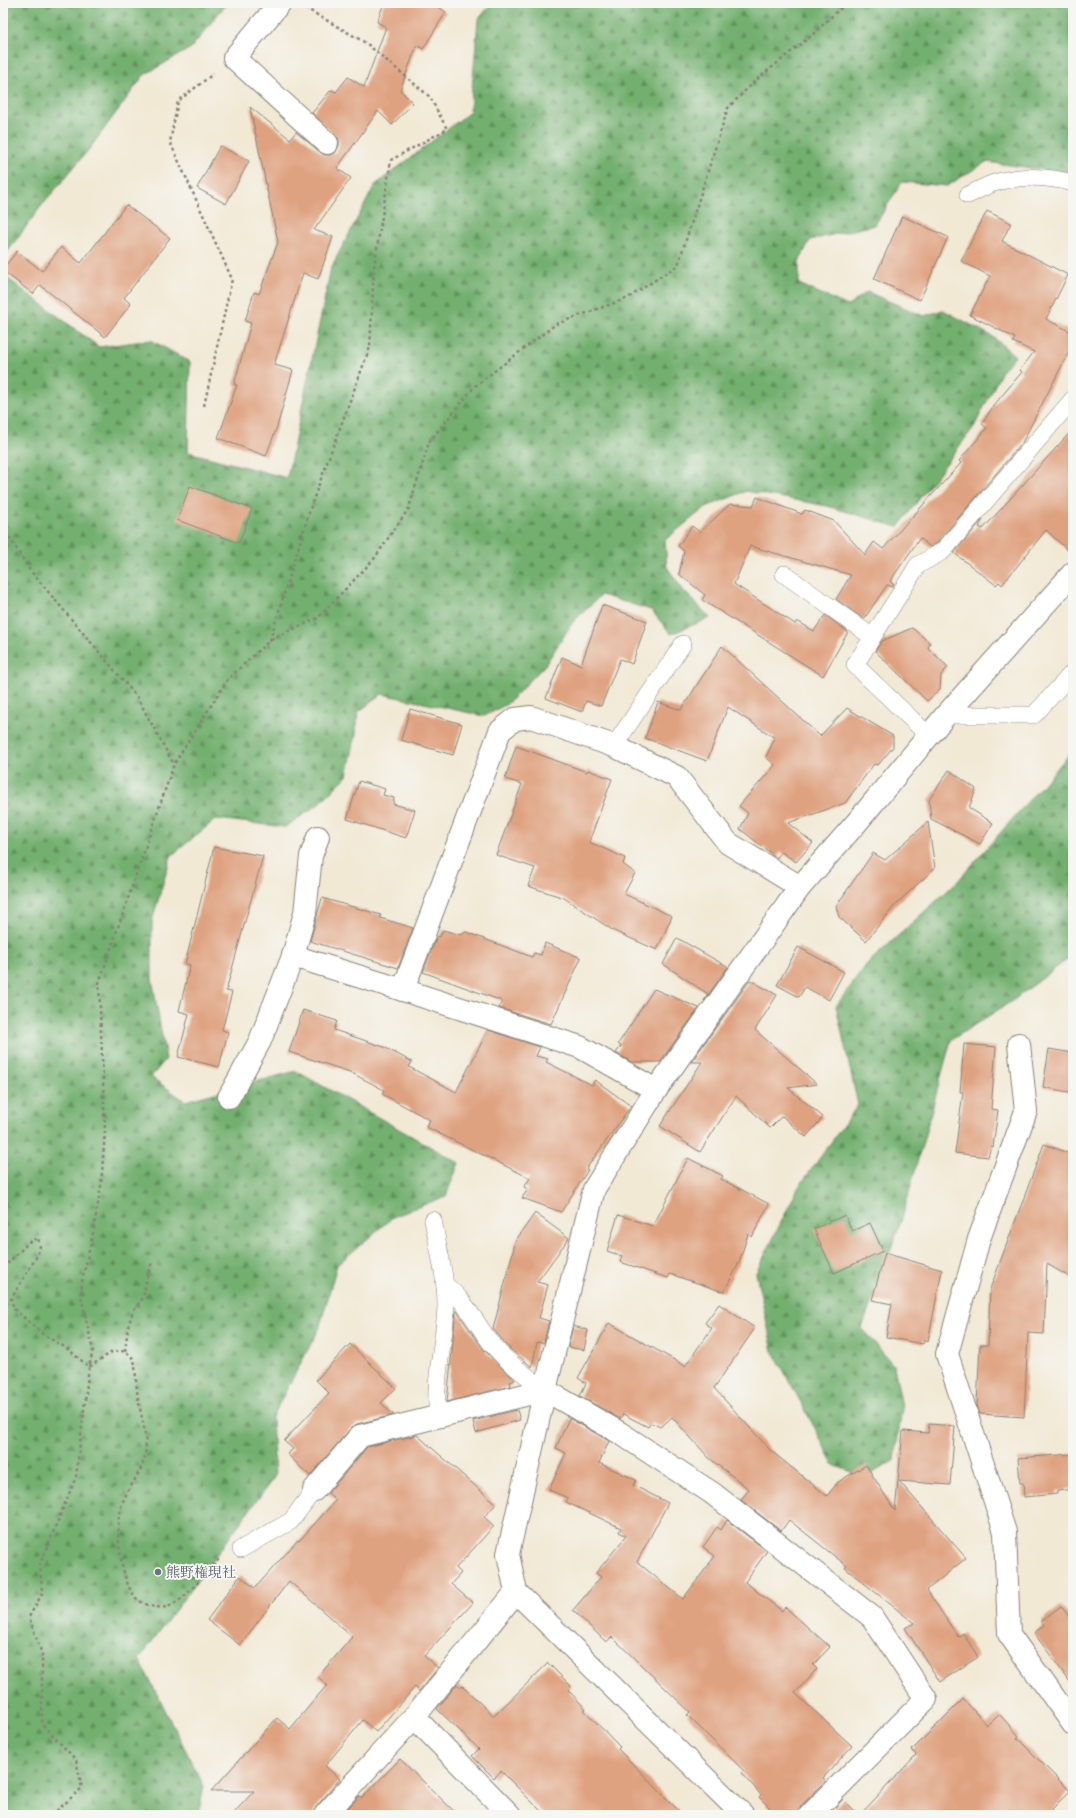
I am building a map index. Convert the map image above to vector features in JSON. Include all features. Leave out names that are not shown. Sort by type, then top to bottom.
[{"type":"street","points":[[280,3],[234,58],[327,143]]},
{"type":"street","points":[[743,1815],[516,1592],[508,1554],[545,1390],[594,1189],[656,1090],[800,887],[946,716],[1073,573]]},
{"type":"street","points":[[403,990],[500,731],[515,719],[531,717],[614,746],[678,777],[728,843],[800,887]]},
{"type":"street","points":[[229,1096],[260,1042],[293,956],[305,913],[311,856],[318,837]]},
{"type":"street","points":[[293,956],[580,1047],[656,1090]]},
{"type":"street","points":[[1019,1044],[1026,1111],[979,1239],[947,1354],[1005,1532],[1009,1634],[1073,1724]]},
{"type":"street","points":[[314,1490],[360,1436],[545,1390],[620,1433],[712,1492],[872,1617],[926,1699],[810,1815]]},
{"type":"street","points":[[325,1815],[414,1717],[516,1592]]},
{"type":"street","points":[[414,1717],[510,1815]]},
{"type":"lane","points":[[968,195],[993,183],[1021,178],[1054,177],[1073,182]]},
{"type":"lane","points":[[929,736],[855,665],[918,565],[943,551],[1073,399]]},
{"type":"lane","points":[[784,574],[872,636]]},
{"type":"lane","points":[[614,746],[683,644]]},
{"type":"lane","points":[[946,716],[1034,715],[1073,672]]},
{"type":"lane","points":[[433,1220],[445,1285],[446,1306],[435,1397],[438,1417]]},
{"type":"lane","points":[[445,1285],[455,1292],[491,1343],[503,1357],[545,1390]]},
{"type":"lane","points":[[241,1549],[291,1520],[314,1490]]},
{"type":"path","points":[[52,1815],[82,1788],[76,1760],[42,1724],[42,1654],[29,1617],[42,1594],[40,1564],[76,1477],[89,1367],[93,1350],[81,1296],[82,1282],[94,1233],[105,1131],[99,983],[174,764],[228,679],[270,640],[318,618],[374,559],[409,508],[429,442],[475,386],[556,324],[628,298],[678,265],[728,108],[755,81],[812,35],[846,3]]},
{"type":"path","points":[[270,640],[312,502],[370,347],[374,267],[390,160],[447,129],[430,97],[366,43],[304,7]]},
{"type":"path","points":[[204,406],[232,279],[170,142],[178,101],[234,58]]},
{"type":"path","points":[[3,527],[29,569],[137,697],[174,764]]},
{"type":"path","points":[[3,1268],[30,1241],[38,1238],[40,1247],[37,1256],[11,1299],[14,1309],[44,1335],[68,1349],[89,1367]]},
{"type":"path","points":[[125,1351],[129,1321],[133,1311],[143,1298],[152,1262]]},
{"type":"path","points":[[89,1367],[112,1352],[125,1351],[134,1359],[138,1396],[146,1442],[145,1457],[128,1487],[120,1510],[118,1541],[127,1582],[135,1598],[152,1607],[165,1607],[178,1601],[220,1558],[241,1549]]},
{"type":"green space","points":[[3,3],[227,3],[191,48],[144,75],[90,148],[39,209],[3,258]]},
{"type":"green space","points":[[492,3],[1073,3],[1073,177],[1040,169],[986,162],[947,186],[902,182],[875,225],[810,240],[799,262],[799,284],[848,306],[867,292],[924,316],[943,310],[992,336],[1015,356],[1002,371],[974,427],[898,527],[827,506],[746,491],[706,507],[665,540],[667,567],[683,590],[710,618],[671,634],[651,610],[601,595],[573,622],[545,665],[507,704],[484,716],[382,694],[358,712],[356,734],[347,776],[318,805],[285,827],[216,819],[171,856],[152,921],[152,978],[166,1059],[151,1077],[185,1101],[296,1071],[459,1163],[446,1196],[393,1217],[337,1265],[319,1329],[272,1417],[275,1476],[139,1659],[204,1786],[198,1815],[3,1815],[3,275],[99,347],[151,340],[190,362],[188,452],[287,478],[331,268],[375,185],[470,112],[478,20]]},
{"type":"green space","points":[[1073,750],[1073,955],[1015,999],[951,1040],[902,1218],[862,1328],[894,1366],[902,1407],[895,1460],[866,1477],[833,1465],[817,1432],[773,1351],[756,1273],[798,1188],[858,1105],[836,1006],[867,964],[957,882]]},
{"type":"building","points":[[384,3],[432,3],[446,12],[423,49],[417,45],[400,90],[413,103],[392,125],[378,111],[337,168],[351,178],[314,230],[333,237],[318,279],[303,273],[274,365],[293,370],[277,427],[266,456],[218,438],[237,385],[234,385],[251,323],[245,321],[254,292],[259,294],[278,242],[250,107],[290,139],[296,132],[324,155],[330,155],[336,152],[339,145],[339,139],[312,113],[331,90],[336,92],[348,77],[364,87],[386,27],[377,22]]},
{"type":"building","points":[[220,146],[249,161],[226,204],[197,188]]},
{"type":"building","points":[[126,205],[170,238],[124,298],[131,304],[105,337],[40,285],[33,294],[3,271],[17,251],[42,271],[61,247],[81,263]]},
{"type":"building","points":[[987,211],[1011,223],[1002,241],[1068,275],[1046,319],[1073,333],[1073,344],[1022,443],[937,543],[930,547],[920,538],[890,581],[894,585],[892,587],[887,585],[864,619],[836,599],[851,575],[750,546],[734,584],[795,624],[797,621],[814,631],[825,615],[848,632],[823,676],[702,600],[705,595],[679,574],[684,551],[678,546],[692,526],[700,532],[730,504],[753,506],[757,497],[802,514],[805,510],[834,521],[865,555],[874,542],[883,549],[961,463],[959,461],[987,428],[982,424],[994,405],[1022,372],[1020,370],[1034,352],[1013,342],[1015,338],[970,315],[990,276],[961,261]]},
{"type":"building","points":[[902,216],[948,237],[920,300],[874,279]]},
{"type":"building","points":[[1073,429],[1073,555],[1046,530],[1002,585],[999,582],[996,585],[954,553],[983,519],[979,527],[983,529]]},
{"type":"building","points":[[190,486],[252,509],[239,543],[177,520]]},
{"type":"building","points":[[602,605],[647,621],[632,664],[620,659],[601,706],[586,701],[582,712],[546,698],[562,657],[581,665]]},
{"type":"building","points":[[912,628],[930,643],[928,648],[948,667],[941,675],[940,689],[927,701],[875,651],[882,641]]},
{"type":"building","points":[[722,646],[820,736],[847,708],[893,736],[893,747],[878,765],[874,764],[845,803],[788,823],[813,843],[796,862],[781,852],[777,858],[740,829],[748,813],[739,806],[775,765],[766,757],[775,738],[728,707],[707,761],[645,738],[658,702],[681,710]]},
{"type":"building","points":[[410,709],[462,724],[453,755],[401,740]]},
{"type":"building","points":[[516,746],[587,772],[588,770],[612,779],[589,842],[625,858],[623,864],[635,873],[624,894],[672,916],[657,950],[614,931],[564,898],[528,886],[535,868],[496,855],[522,784],[505,779]]},
{"type":"building","points":[[949,770],[976,789],[969,808],[993,823],[980,844],[931,819],[929,800]]},
{"type":"building","points":[[359,781],[385,789],[383,795],[394,798],[393,804],[415,810],[406,838],[347,819]]},
{"type":"building","points":[[928,822],[935,868],[896,904],[866,941],[839,917],[836,906],[873,853],[885,860]]},
{"type":"building","points":[[214,847],[263,856],[226,991],[232,992],[222,1030],[228,1032],[219,1067],[178,1057],[189,1014],[179,1011],[190,965],[185,964]]},
{"type":"building","points":[[322,898],[381,915],[380,918],[413,928],[398,968],[310,941]]},
{"type":"building","points":[[443,930],[461,935],[466,932],[532,957],[534,953],[541,955],[545,943],[581,958],[551,1024],[499,1008],[502,1001],[423,972],[437,936],[440,937]]},
{"type":"building","points":[[677,938],[728,967],[704,1001],[708,994],[663,964]]},
{"type":"building","points":[[798,947],[844,972],[829,1000],[805,987],[799,997],[777,985]]},
{"type":"building","points":[[750,980],[777,995],[755,1030],[817,1084],[788,1088],[823,1117],[806,1137],[782,1116],[770,1128],[736,1096],[700,1152],[660,1126],[702,1062],[691,1062]]},
{"type":"building","points":[[654,989],[699,1008],[660,1062],[632,1062],[616,1053],[621,1046],[618,1044]]},
{"type":"building","points":[[303,1010],[337,1021],[334,1030],[384,1047],[412,1062],[409,1067],[456,1092],[488,1030],[540,1047],[536,1056],[548,1059],[546,1062],[592,1085],[595,1080],[631,1106],[586,1169],[588,1170],[561,1212],[522,1198],[528,1189],[524,1187],[530,1178],[426,1127],[430,1120],[382,1094],[384,1090],[350,1072],[289,1052]]},
{"type":"building","points":[[964,1044],[996,1047],[991,1109],[998,1110],[993,1147],[991,1146],[988,1157],[955,1153],[963,1092],[960,1092]]},
{"type":"building","points":[[1049,1049],[1073,1053],[1073,1093],[1043,1087]]},
{"type":"building","points":[[1044,1144],[1073,1155],[1073,1279],[1047,1264],[1044,1334],[1028,1333],[1024,1417],[980,1414],[977,1405],[980,1345],[988,1345],[990,1289]]},
{"type":"building","points":[[688,1158],[723,1176],[721,1179],[769,1204],[752,1237],[748,1234],[739,1263],[724,1292],[670,1274],[668,1278],[620,1262],[622,1256],[607,1251],[618,1215],[653,1226]]},
{"type":"building","points":[[535,1213],[569,1238],[537,1282],[548,1285],[539,1318],[549,1321],[544,1343],[537,1342],[532,1367],[510,1349],[493,1329],[516,1240]]},
{"type":"building","points":[[845,1215],[852,1231],[870,1223],[883,1251],[834,1273],[814,1229]]},
{"type":"building","points":[[885,1253],[942,1270],[928,1341],[924,1340],[923,1344],[886,1337],[892,1304],[872,1300]]},
{"type":"building","points":[[719,1304],[755,1328],[714,1388],[770,1450],[827,1496],[838,1482],[866,1465],[895,1511],[903,1431],[928,1433],[929,1424],[955,1426],[950,1485],[899,1481],[966,1558],[927,1590],[958,1637],[963,1633],[978,1657],[940,1682],[905,1628],[914,1623],[845,1568],[847,1566],[789,1520],[781,1531],[741,1500],[749,1489],[709,1458],[672,1417],[661,1427],[651,1423],[648,1427],[623,1414],[620,1419],[580,1396],[586,1383],[578,1378],[609,1323],[685,1366],[712,1328],[705,1323]]},
{"type":"building","points":[[456,1310],[483,1349],[515,1380],[510,1382],[511,1386],[447,1402]]},
{"type":"building","points":[[573,1326],[588,1330],[584,1350],[568,1347]]},
{"type":"building","points":[[350,1344],[396,1388],[381,1403],[394,1415],[357,1424],[351,1428],[310,1476],[287,1454],[293,1449],[284,1441],[329,1393],[316,1380]]},
{"type":"building","points":[[517,1410],[520,1420],[476,1433],[473,1421]]},
{"type":"building","points":[[569,1418],[609,1441],[599,1463],[636,1480],[633,1485],[668,1503],[637,1562],[683,1599],[715,1556],[703,1547],[717,1527],[721,1530],[727,1520],[767,1551],[745,1582],[782,1611],[785,1607],[830,1647],[813,1665],[817,1669],[795,1693],[852,1746],[823,1778],[826,1781],[801,1806],[798,1815],[777,1815],[759,1797],[761,1795],[742,1773],[744,1771],[687,1715],[690,1712],[612,1637],[606,1642],[573,1610],[601,1577],[596,1573],[626,1536],[619,1532],[621,1528],[566,1502],[568,1498],[549,1490],[566,1453],[556,1448]]},
{"type":"building","points":[[417,1435],[496,1504],[484,1517],[494,1526],[456,1568],[461,1573],[451,1584],[473,1603],[424,1656],[438,1668],[419,1691],[415,1687],[376,1732],[363,1720],[325,1766],[340,1779],[316,1807],[313,1815],[232,1815],[254,1791],[211,1791],[277,1718],[290,1729],[327,1685],[318,1677],[352,1637],[289,1581],[240,1645],[207,1620],[240,1576],[255,1588],[298,1540],[299,1541],[336,1500],[328,1493],[367,1447]]},
{"type":"building","points":[[1073,1454],[1073,1489],[1057,1491],[1057,1494],[1024,1497],[1023,1483],[1020,1483],[1018,1458]]},
{"type":"building","points":[[1061,1606],[1073,1622],[1073,1686],[1034,1633],[1044,1625],[1041,1621]]},
{"type":"building","points":[[548,1663],[571,1686],[568,1690],[586,1709],[584,1710],[620,1747],[618,1749],[683,1815],[545,1815],[501,1771],[494,1778],[472,1756],[479,1749],[437,1709],[457,1684],[461,1688],[462,1686],[494,1716]]},
{"type":"building","points":[[963,1699],[987,1725],[999,1714],[1019,1736],[1017,1738],[1070,1791],[1046,1815],[860,1815],[916,1755],[912,1750]]},
{"type":"building","points":[[400,1759],[458,1815],[342,1815],[359,1796],[362,1798]]},
{"type":"building","points":[[843,1799],[859,1815],[828,1815]]},
{"type":"place","name":"熊野権現社","points":[[158,1572]]}]
